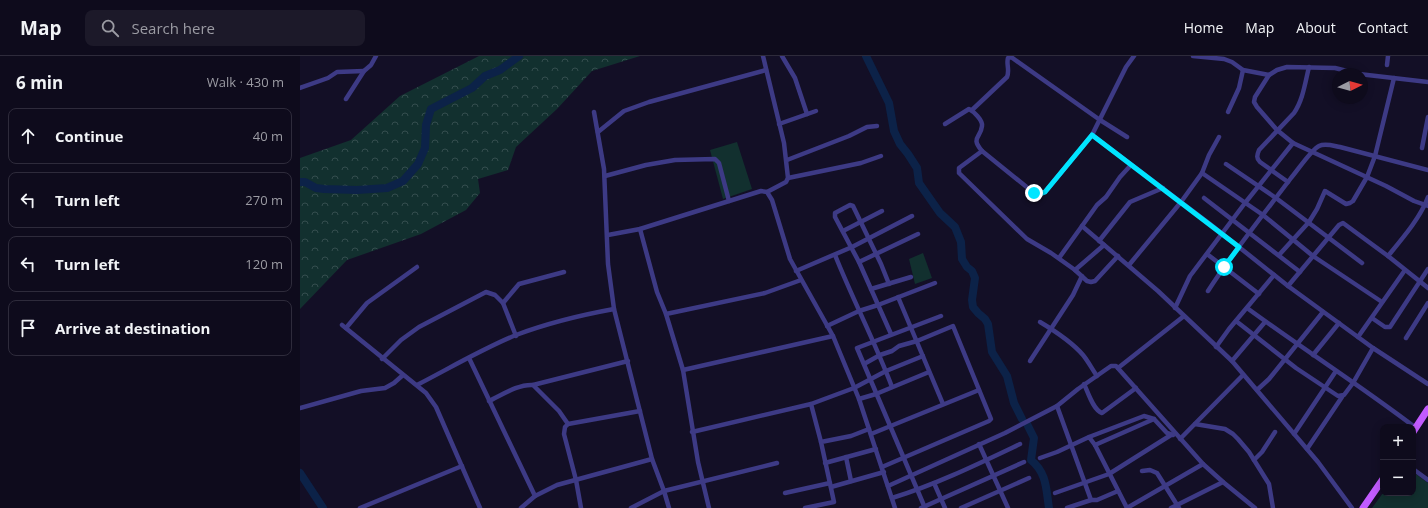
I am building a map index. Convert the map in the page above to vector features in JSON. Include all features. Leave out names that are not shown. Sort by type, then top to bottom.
[{"type":"main road","points":[[1416,427],[1428,409]]},
{"type":"main road","points":[[1363,508],[1380,482]]},
{"type":"street","points":[[346,99],[364,71],[371,65],[376,56]]},
{"type":"street","points":[[608,235],[640,229],[761,191],[767,192],[786,182],[788,178],[787,160],[762,56]]},
{"type":"street","points":[[782,56],[795,78],[807,114]]},
{"type":"street","points":[[972,110],[982,123],[976,142],[982,151],[1034,193],[1040,194],[1045,192],[1092,135],[1126,67],[1134,56]]},
{"type":"street","points":[[1193,56],[1224,59],[1232,62],[1243,70],[1269,75]]},
{"type":"street","points":[[1387,65],[1388,56]]},
{"type":"street","points":[[945,124],[969,109],[972,110],[1007,77],[1009,74],[1007,60],[1008,58],[1011,58],[1127,138]]},
{"type":"street","points":[[1426,205],[1414,201],[1367,177],[1293,143],[1277,130],[1256,107],[1254,102],[1269,75],[1277,70],[1287,67],[1335,68],[1359,74],[1428,82]]},
{"type":"street","points":[[1288,182],[1260,162],[1257,159],[1257,156],[1259,150],[1298,107],[1301,101],[1309,67]]},
{"type":"street","points":[[598,132],[624,111],[649,102],[766,70]]},
{"type":"street","points":[[1228,112],[1239,88],[1243,70]]},
{"type":"street","points":[[300,88],[328,78],[337,72],[364,71]]},
{"type":"street","points":[[1279,255],[1309,222],[1325,191],[1346,204],[1350,204],[1353,201],[1367,177],[1375,156],[1394,78]]},
{"type":"street","points":[[779,124],[816,111]]},
{"type":"street","points":[[594,112],[605,176],[608,264],[614,309],[652,459],[669,508]]},
{"type":"street","points":[[1422,148],[1428,117]]},
{"type":"street","points":[[787,160],[848,136],[867,126],[877,126]]},
{"type":"street","points":[[1092,135],[1323,312],[1373,348],[1428,384]]},
{"type":"street","points":[[1129,265],[1181,202],[1202,173],[1208,155],[1219,137]]},
{"type":"street","points":[[1175,308],[1190,276],[1258,186],[1293,143]]},
{"type":"street","points":[[1208,291],[1250,232],[1288,182],[1318,146],[1327,145],[1340,147],[1428,170]]},
{"type":"street","points":[[982,151],[959,168],[959,173],[1027,239],[1058,258],[1091,282],[1095,281],[1118,256]]},
{"type":"street","points":[[788,178],[861,163],[881,156]]},
{"type":"street","points":[[605,176],[646,165],[675,160],[715,159],[720,163],[729,201]]},
{"type":"street","points":[[1226,164],[1276,198],[1362,262]]},
{"type":"street","points":[[1058,258],[1097,205],[1106,197],[1120,177],[1131,165]]},
{"type":"street","points":[[1202,173],[1263,215],[1313,256],[1382,302]]},
{"type":"street","points":[[1099,241],[1130,202],[1163,188]]},
{"type":"street","points":[[767,192],[772,200],[790,259],[833,336],[859,399],[895,508]]},
{"type":"street","points":[[1388,256],[1406,234],[1426,205],[1428,197]]},
{"type":"street","points":[[1204,198],[1300,272]]},
{"type":"street","points":[[889,284],[881,264],[851,205],[835,213],[835,217],[859,262],[891,334]]},
{"type":"street","points":[[843,231],[882,212]]},
{"type":"street","points":[[796,271],[869,240],[912,216]]},
{"type":"street","points":[[1288,286],[1339,225],[1343,223],[1428,288]]},
{"type":"street","points":[[1082,226],[1158,291],[1232,361],[1318,462],[1352,508]]},
{"type":"street","points":[[640,229],[657,292],[666,314],[683,370],[692,432],[709,508]]},
{"type":"street","points":[[859,262],[918,234]]},
{"type":"street","points":[[1075,270],[1104,245]]},
{"type":"street","points":[[1207,254],[1258,294]]},
{"type":"street","points":[[835,255],[880,355],[892,387]]},
{"type":"street","points":[[417,267],[367,303],[344,327],[426,393],[436,407],[480,508]]},
{"type":"street","points":[[1372,318],[1385,327],[1390,327],[1428,269]]},
{"type":"street","points":[[1358,337],[1405,270]]},
{"type":"street","points":[[503,303],[519,284],[564,272]]},
{"type":"street","points":[[1216,347],[1274,275]]},
{"type":"street","points":[[1030,361],[1074,295],[1082,276]]},
{"type":"street","points":[[871,289],[911,277]]},
{"type":"street","points":[[666,314],[765,293],[801,280]]},
{"type":"street","points":[[827,326],[859,311],[878,306],[935,284]]},
{"type":"street","points":[[382,358],[401,340],[419,327],[486,292],[495,295],[503,303],[516,336]]},
{"type":"street","points":[[898,297],[912,327],[943,404]]},
{"type":"street","points":[[1406,338],[1428,303]]},
{"type":"street","points":[[1247,308],[1313,356],[1382,402],[1407,424]]},
{"type":"street","points":[[417,385],[516,336],[552,323],[614,309]]},
{"type":"street","points":[[1256,390],[1268,379],[1323,312]]},
{"type":"street","points":[[941,316],[857,348],[911,475],[923,508],[1024,462]]},
{"type":"street","points":[[1118,368],[1184,316]]},
{"type":"street","points":[[1236,321],[1285,359],[1338,396],[1342,396]]},
{"type":"street","points":[[1040,322],[1070,342],[1083,355],[1097,376]]},
{"type":"street","points":[[1232,361],[1265,322]]},
{"type":"street","points":[[1313,356],[1339,323]]},
{"type":"street","points":[[864,364],[904,344],[917,341],[952,326],[954,327],[991,420],[882,467]]},
{"type":"street","points":[[683,370],[833,336]]},
{"type":"street","points":[[1307,449],[1342,396],[1353,383],[1373,348]]},
{"type":"street","points":[[692,432],[811,404],[854,388],[886,371],[923,356]]},
{"type":"street","points":[[469,358],[535,496]]},
{"type":"street","points":[[489,401],[527,384],[533,385],[628,361]]},
{"type":"street","points":[[888,486],[1005,433],[1057,406],[1084,384],[1112,366],[1116,366],[1202,464],[1255,508]]},
{"type":"street","points":[[1294,434],[1336,371]]},
{"type":"street","points":[[859,399],[876,394],[930,372]]},
{"type":"street","points":[[300,408],[360,391],[385,388],[394,383],[403,375]]},
{"type":"street","points":[[1179,438],[1244,375]]},
{"type":"street","points":[[1084,384],[1096,408],[1102,413],[1136,388]]},
{"type":"street","points":[[533,385],[559,411],[568,424]]},
{"type":"street","points":[[821,442],[870,432],[890,426],[980,390]]},
{"type":"street","points":[[811,404],[831,485],[835,508]]},
{"type":"street","points":[[1057,406],[1091,500]]},
{"type":"street","points":[[581,508],[576,480],[564,434],[565,427],[568,424],[640,411]]},
{"type":"street","points":[[1040,458],[1140,416],[1147,416],[1154,419],[1167,433],[1179,438]]},
{"type":"street","points":[[1095,445],[1154,419]]},
{"type":"street","points":[[1195,424],[1219,428],[1233,434],[1249,452],[1269,484],[1273,508]]},
{"type":"street","points":[[1254,460],[1262,452],[1275,432]]},
{"type":"street","points":[[1055,493],[1109,474],[1171,435]]},
{"type":"street","points":[[1089,437],[1095,445],[1127,508],[1202,464]]},
{"type":"street","points":[[979,444],[1001,490],[1007,508]]},
{"type":"street","points":[[892,498],[917,490],[967,470],[1020,444]]},
{"type":"street","points":[[825,464],[876,448]]},
{"type":"street","points":[[846,458],[851,481]]},
{"type":"street","points":[[521,508],[535,496],[557,485],[652,459]]},
{"type":"street","points":[[631,508],[664,491],[777,463]]},
{"type":"street","points":[[360,508],[462,466]]},
{"type":"street","points":[[1142,472],[1150,470],[1157,473],[1178,506]]},
{"type":"street","points":[[1416,471],[1428,480]]},
{"type":"street","points":[[785,493],[851,481],[884,472]]},
{"type":"street","points":[[961,508],[1029,478]]},
{"type":"street","points":[[1171,508],[1178,506],[1223,482]]},
{"type":"street","points":[[934,483],[945,508]]},
{"type":"street","points":[[1067,508],[1091,500],[1097,500],[1118,490]]},
{"type":"street","points":[[808,508],[834,502]]},
{"type":"green space","points":[[479,56],[640,56],[592,71],[557,109],[516,147],[508,170],[478,179],[480,193],[466,210],[421,234],[347,260],[300,309],[300,158],[351,140],[400,96]]},
{"type":"green space","points":[[737,142],[752,189],[723,199],[710,150]]},
{"type":"green space","points":[[923,253],[932,278],[915,284],[909,259]]},
{"type":"green space","points":[[1416,474],[1428,483],[1428,508],[1372,508],[1381,496],[1416,496]]},
{"type":"waterway","points":[[300,182],[305,182],[316,188],[357,190],[387,188],[403,181],[418,164],[425,148],[426,125],[431,109],[472,88],[485,76],[500,70],[519,56]]},
{"type":"waterway","points":[[866,56],[889,103],[894,131],[900,144],[917,168],[919,183],[940,213],[955,227],[961,242],[962,259],[967,267],[972,271],[975,278],[972,300],[973,307],[988,324],[992,352],[1007,376],[1014,403],[1022,419]]},
{"type":"waterway","points":[[1027,424],[1034,438],[1031,460],[1043,476],[1049,508]]},
{"type":"waterway","points":[[300,473],[323,508]]},
{"type":"route","points":[[1034,193],[1040,194],[1045,192],[1092,135],[1239,247],[1224,267]]}]
